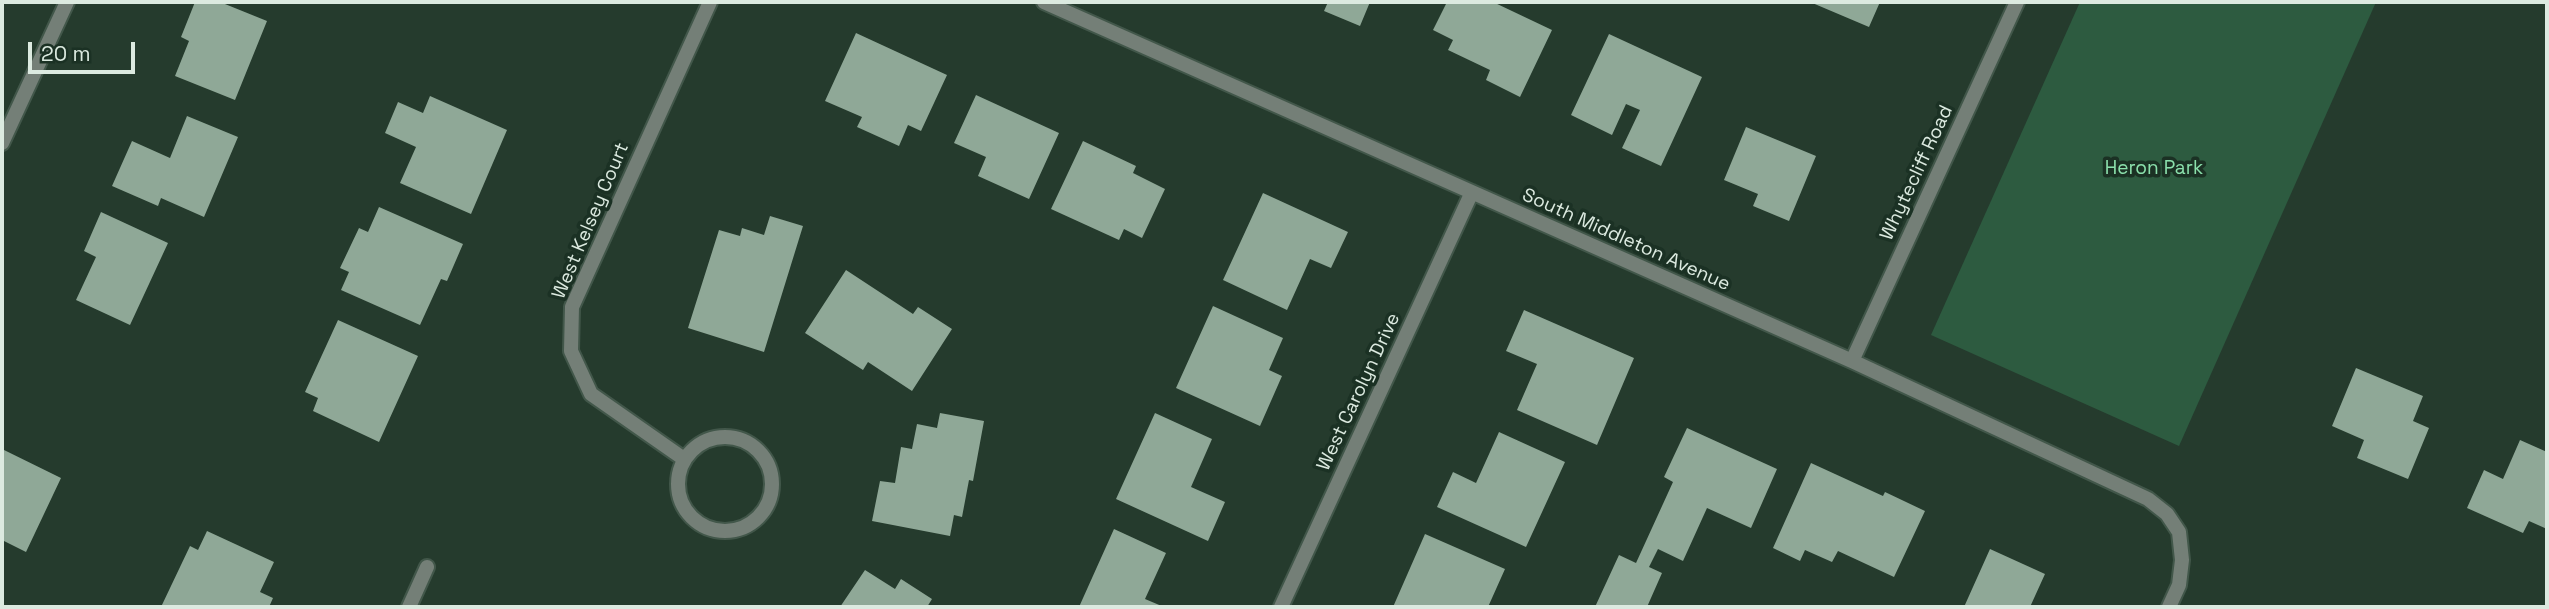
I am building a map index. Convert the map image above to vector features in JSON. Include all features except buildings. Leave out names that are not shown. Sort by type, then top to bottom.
[{"type":"street","points":[[2,143],[67,2]]},
{"type":"street","name":"West Kelsey Court","points":[[684,459],[591,394],[571,351],[572,307],[710,2]]},
{"type":"street","name":"South Middleton Avenue","points":[[1044,2],[1852,361],[2148,499],[2167,514],[2179,533],[2182,560],[2179,585],[2169,607]]},
{"type":"street","name":"Whytecliff Road","points":[[1852,361],[2017,2]]},
{"type":"street","name":"West Carolyn Drive","points":[[1281,607],[1472,192]]},
{"type":"street","points":[[733,436],[751,443],[764,456],[772,472],[773,491],[766,509],[753,523],[736,530],[718,531],[700,525],[687,512],[679,495],[678,476],[684,459],[697,445],[714,437],[733,436]]},
{"type":"street","points":[[409,607],[427,567]]},
{"type":"green space","name":"Heron Park","points":[[2080,2],[2376,2],[2179,446],[1931,335]]}]
